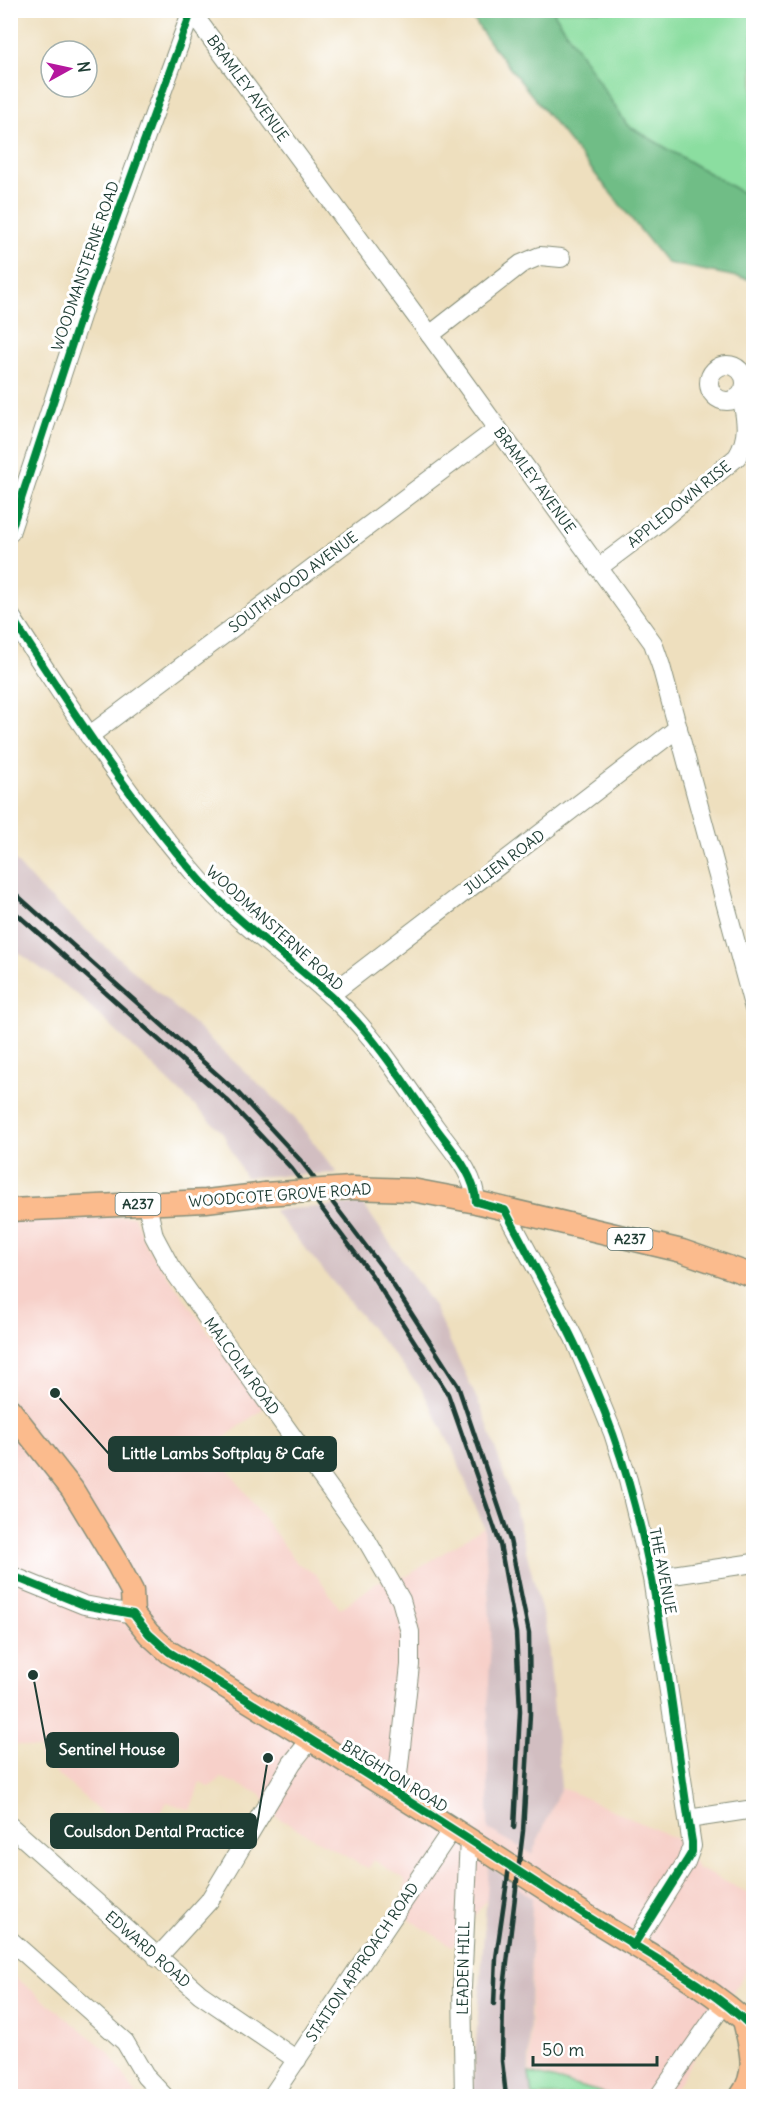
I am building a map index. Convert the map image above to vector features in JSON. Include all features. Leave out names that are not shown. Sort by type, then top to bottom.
[{"type":"main road","name":"WOODCOTE GROVE ROAD","points":[[10,1210],[147,1204],[351,1188],[412,1190],[476,1202],[682,1251],[753,1276]]},
{"type":"main road","points":[[10,1410],[72,1489],[118,1565],[132,1591],[133,1614]]},
{"type":"main road","name":"BRIGHTON ROAD","points":[[133,1614],[149,1634],[169,1652],[396,1792],[633,1946],[725,2002],[749,2025],[753,2066],[750,2080],[741,2097]]},
{"type":"street","name":"BRAMLEY AVENUE","points":[[191,11],[430,335],[652,643],[678,728],[753,1009]]},
{"type":"street","name":"WOODMANSTERNE ROAD","points":[[10,533],[87,297],[191,11]]},
{"type":"street","points":[[430,335],[521,264],[540,256],[561,258]]},
{"type":"street","name":"APPLEDOWN RISE","points":[[598,568],[654,526],[737,457],[745,445],[747,432],[741,395]]},
{"type":"street","name":"SOUTHWOOD AVENUE","points":[[89,736],[497,429]]},
{"type":"street","name":"WOODMANSTERNE ROAD","points":[[10,615],[89,736],[138,803],[201,882],[330,995],[371,1039],[462,1165],[476,1190],[476,1202]]},
{"type":"street","name":"JULIEN ROAD","points":[[330,995],[678,728]]},
{"type":"street","name":"MALCOLM ROAD","points":[[147,1204],[161,1252],[366,1539],[401,1600],[410,1632],[410,1665],[396,1792]]},
{"type":"street","name":"THE AVENUE","points":[[505,1210],[574,1338],[613,1433],[628,1480],[652,1578],[692,1852],[633,1946]]},
{"type":"street","points":[[652,1578],[753,1563]]},
{"type":"street","points":[[10,1575],[84,1605],[133,1614]]},
{"type":"street","points":[[157,1958],[209,1901],[292,1762],[311,1739]]},
{"type":"street","points":[[688,1819],[753,1809]]},
{"type":"street","name":"EDWARD ROAD","points":[[10,1826],[200,1994],[297,2060]]},
{"type":"street","name":"STATION APPROACH ROAD","points":[[272,2097],[461,1833]]},
{"type":"street","name":"LEADEN HILL","points":[[461,1833],[464,2097]]},
{"type":"street","points":[[10,1940],[125,2042],[145,2076],[164,2097]]},
{"type":"street","points":[[659,2097],[725,2002]]},
{"type":"shaded area","points":[[10,855],[40,889],[187,1018],[293,1116],[337,1173],[245,1177],[222,1132],[79,996],[11,947]]},
{"type":"shaded area","points":[[363,1204],[433,1305],[484,1414],[516,1511],[547,1633],[561,1787],[532,1854],[488,1829],[488,1708],[491,1633],[484,1527],[451,1446],[421,1388],[273,1210]]},
{"type":"shaded area","points":[[134,1216],[146,1246],[264,1408],[219,1442],[221,1460],[297,1563],[317,1575],[340,1609],[378,1582],[407,1576],[484,1527],[491,1633],[532,1854],[561,1787],[681,1841],[697,1868],[753,1895],[753,1959],[671,2096],[615,2096],[530,2073],[532,1899],[489,1865],[487,1899],[452,1946],[402,1915],[405,1880],[374,1860],[368,1869],[273,1815],[261,1794],[222,1778],[209,1787],[200,1783],[190,1810],[167,1802],[141,1847],[39,1758],[42,1750],[11,1743],[11,1221]]},
{"type":"shaded area","points":[[489,1865],[532,1898],[529,2073],[532,2096],[472,2096]]},
{"type":"shaded area","points":[[10,1973],[109,2052],[137,2096],[11,2096]]},
{"type":"green space","points":[[468,11],[553,11],[627,125],[753,199],[753,280],[667,263],[489,42]]},
{"type":"green space","points":[[470,11],[753,11],[753,274]]},
{"type":"green space","points":[[530,2073],[615,2096],[532,2096]]},
{"type":"railway","points":[[10,889],[239,1094],[301,1161],[381,1266],[458,1386],[510,1540],[529,1633],[530,1714],[523,1831],[503,1996],[502,2061],[506,2096]]},
{"type":"railway","points":[[10,908],[229,1102],[292,1169],[371,1274],[448,1394],[500,1544],[516,1633],[520,1711],[514,1828]]},
{"type":"railway","points":[[494,2004],[496,1958],[509,1867]]},
{"type":"cycle path","points":[[10,533],[87,298],[192,10]]},
{"type":"cycle path","points":[[10,615],[100,751],[174,849],[216,898],[328,993],[358,1023],[393,1067],[462,1163],[472,1182],[476,1202],[505,1210],[577,1348],[613,1434],[642,1534],[662,1636],[692,1842],[692,1852],[633,1946]]},
{"type":"cycle path","points":[[10,1575],[84,1605],[133,1614],[149,1634],[169,1652],[693,1981],[754,2029]]},
{"type":"place","name":"Little Lambs Softplay & Cafe","points":[[55,1393]]},
{"type":"place","name":"Sentinel House","points":[[33,1675]]},
{"type":"place","name":"Coulsdon Dental Practice","points":[[268,1758]]}]
